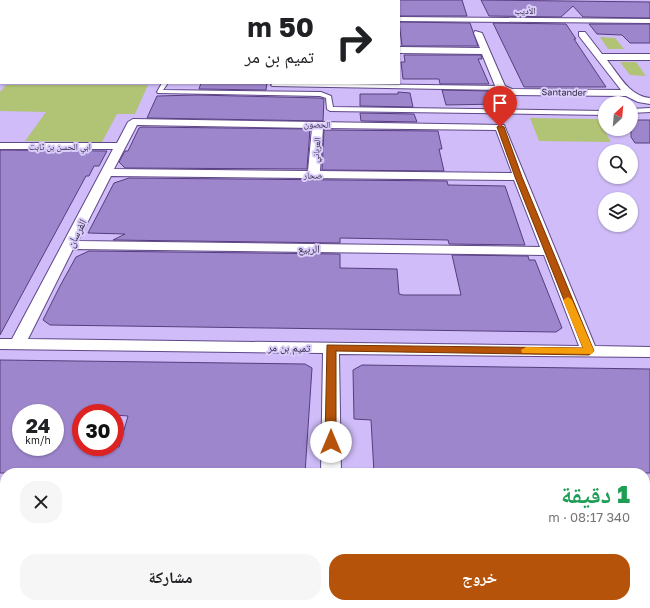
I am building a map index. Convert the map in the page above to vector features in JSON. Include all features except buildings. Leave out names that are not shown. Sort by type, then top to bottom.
[{"type":"street","name":"الأديب","points":[[400,19],[650,21]]},
{"type":"street","points":[[478,33],[502,88]]},
{"type":"street","points":[[582,34],[628,93],[641,100],[650,100]]},
{"type":"street","points":[[400,50],[486,50]]},
{"type":"street","points":[[600,57],[650,57]]},
{"type":"street","name":"Santander","points":[[502,88],[510,92],[628,93]]},
{"type":"street","name":"الحصون","points":[[133,122],[500,127],[519,177]]},
{"type":"street","name":"الفرسان","points":[[17,344],[133,122]]},
{"type":"street","name":"العرباني","points":[[314,175],[318,124]]},
{"type":"street","name":"ابي الحسن بن ثابت","points":[[0,146],[120,146]]},
{"type":"street","name":"صحار","points":[[107,172],[519,177]]},
{"type":"street","points":[[519,177],[589,351]]},
{"type":"street","name":"الربيع","points":[[70,245],[548,251]]},
{"type":"street","name":"تميم بن مر","points":[[0,344],[650,352]]},
{"type":"street","points":[[331,347],[331,468]]},
{"type":"lane","points":[[164,84],[160,92],[321,94],[329,97],[330,110],[598,114]]},
{"type":"lane","points":[[274,85],[502,88]]},
{"type":"lane","points":[[638,111],[650,110]]},
{"type":"green space","points":[[600,37],[615,38],[624,49],[608,49]]},
{"type":"green space","points":[[620,62],[636,62],[646,76],[630,75]]},
{"type":"green space","points":[[6,85],[148,85],[135,114],[117,114],[102,142],[25,141],[46,112],[0,111],[0,92]]},
{"type":"green space","points":[[530,118],[598,119],[598,136],[608,136],[611,142],[539,141]]},
{"type":"slow traffic","points":[[526,350],[589,351],[568,300]]},
{"type":"route","points":[[331,442],[331,347],[589,351],[500,127]]}]
